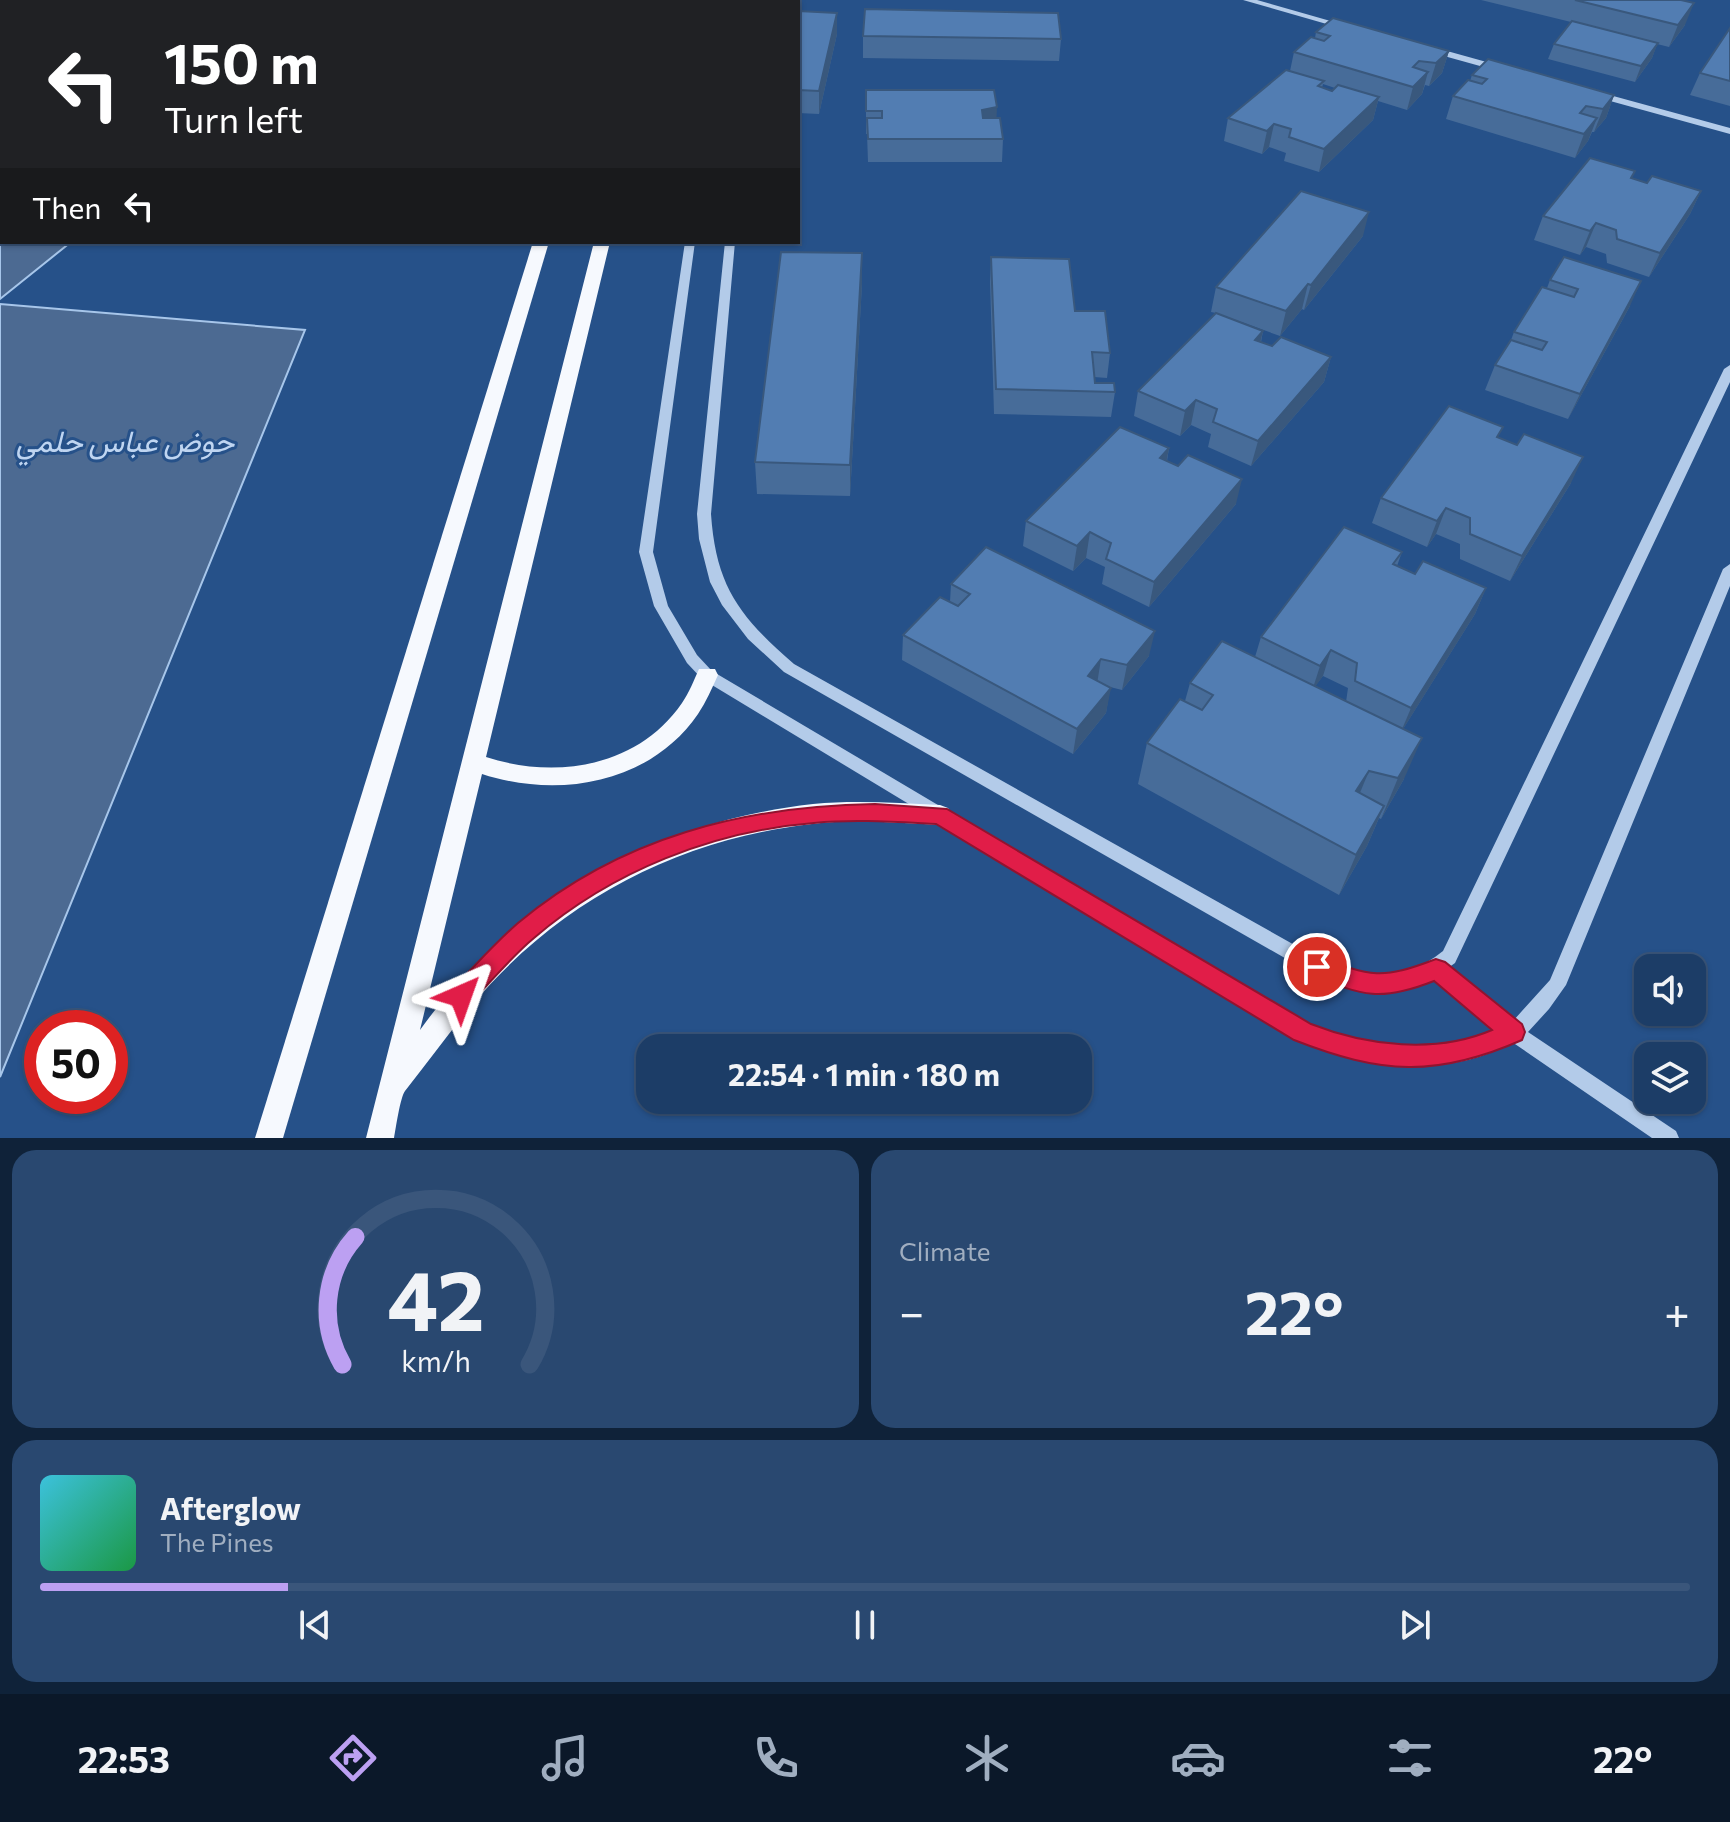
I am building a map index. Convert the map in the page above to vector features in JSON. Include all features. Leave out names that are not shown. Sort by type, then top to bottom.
[{"type":"main road","points":[[269,1138],[540,244]]},
{"type":"main road","points":[[380,1138],[602,244]]},
{"type":"main road","points":[[474,762],[498,772],[557,779],[617,766],[645,753],[677,727],[700,696],[707,675]]},
{"type":"main road","points":[[391,1094],[431,1032],[486,968],[547,915],[579,892],[635,861],[694,838],[754,822],[815,814],[940,815]]},
{"type":"street","points":[[1247,0],[1349,27]]},
{"type":"street","points":[[1425,48],[1516,73]]},
{"type":"street","points":[[1577,90],[1730,131]]},
{"type":"street","points":[[690,244],[646,552],[661,606],[692,659],[707,675],[940,815],[1303,1032],[1336,1045],[1371,1053],[1439,1056],[1477,1048],[1513,1032],[1537,1011],[1557,985],[1730,569]]},
{"type":"street","points":[[730,244],[704,514],[705,542],[711,569],[724,598],[762,646],[789,668],[1317,967],[1358,982],[1380,985],[1409,981],[1436,969],[1449,957],[1458,942],[1730,369]]},
{"type":"street","points":[[1436,969],[1513,1032],[1669,1138]]},
{"type":"water","points":[[0,244],[69,244],[0,299]]},
{"type":"water","name":"حوض عباس حلمي","points":[[0,304],[305,330],[27,1010],[24,1010],[24,1018],[0,1077]]},
{"type":"building","points":[[1575,0],[1681,0],[1694,3],[1678,25]]},
{"type":"building","points":[[865,9],[1058,13],[1061,39],[863,36]]},
{"type":"building","points":[[800,11],[837,13],[819,91],[800,90]]},
{"type":"building","points":[[1333,18],[1449,51],[1436,63],[1419,61],[1413,67],[1428,72],[1413,87],[1294,52],[1311,37],[1324,41],[1330,36],[1316,32]]},
{"type":"building","points":[[1572,21],[1658,43],[1641,66],[1554,44]]},
{"type":"building","points":[[1730,28],[1730,81],[1700,73]]},
{"type":"building","points":[[1488,59],[1614,95],[1603,109],[1586,106],[1580,113],[1597,118],[1584,134],[1453,96],[1468,80],[1482,84],[1487,79],[1472,75]]},
{"type":"building","points":[[1286,70],[1324,81],[1318,86],[1332,91],[1338,85],[1379,97],[1324,149],[1289,137],[1291,129],[1274,124],[1267,131],[1228,118]]},
{"type":"building","points":[[866,90],[994,90],[997,107],[982,110],[983,118],[1000,118],[1003,139],[868,139],[867,118],[882,118],[882,111],[866,111]]},
{"type":"building","points":[[1590,158],[1635,171],[1631,178],[1647,183],[1652,176],[1701,191],[1660,253],[1617,239],[1616,230],[1596,223],[1590,231],[1543,216]]},
{"type":"building","points":[[1301,191],[1369,212],[1311,285],[1308,284],[1286,311],[1216,287]]},
{"type":"building","points":[[781,252],[862,253],[850,465],[755,462]]},
{"type":"building","points":[[991,257],[1069,259],[1075,311],[1105,311],[1110,353],[1092,352],[1095,383],[1114,383],[1115,392],[996,389]]},
{"type":"building","points":[[1564,257],[1641,281],[1580,394],[1495,365],[1511,340],[1542,350],[1547,342],[1514,332],[1542,287],[1574,297],[1578,289],[1550,280]]},
{"type":"building","points":[[1216,313],[1263,331],[1255,340],[1272,346],[1281,337],[1331,357],[1258,441],[1213,422],[1217,409],[1196,400],[1185,411],[1138,391]]},
{"type":"building","points":[[1449,406],[1503,427],[1497,437],[1517,445],[1524,434],[1583,457],[1522,556],[1470,534],[1470,518],[1446,508],[1437,521],[1381,498]]},
{"type":"building","points":[[1120,427],[1169,448],[1160,458],[1178,466],[1188,455],[1242,479],[1154,582],[1106,559],[1111,543],[1090,532],[1077,546],[1026,521]]},
{"type":"building","points":[[1344,527],[1402,552],[1393,564],[1415,574],[1423,561],[1486,588],[1411,708],[1355,681],[1357,663],[1331,650],[1320,666],[1261,637]]},
{"type":"building","points":[[986,547],[1155,631],[1127,665],[1101,659],[1088,676],[1111,688],[1077,729],[903,635],[940,597],[958,606],[970,594],[951,584]]},
{"type":"building","points":[[1222,641],[1422,738],[1398,778],[1369,771],[1356,791],[1384,806],[1356,855],[1147,743],[1180,699],[1202,710],[1213,695],[1190,683]]},
{"type":"route","points":[[461,996],[526,931],[579,892],[635,861],[694,838],[754,822],[815,814],[875,812],[940,815],[1303,1032],[1336,1045],[1406,1057],[1439,1056],[1477,1048],[1513,1032],[1436,969],[1419,979],[1380,985],[1358,982],[1317,967]]}]
